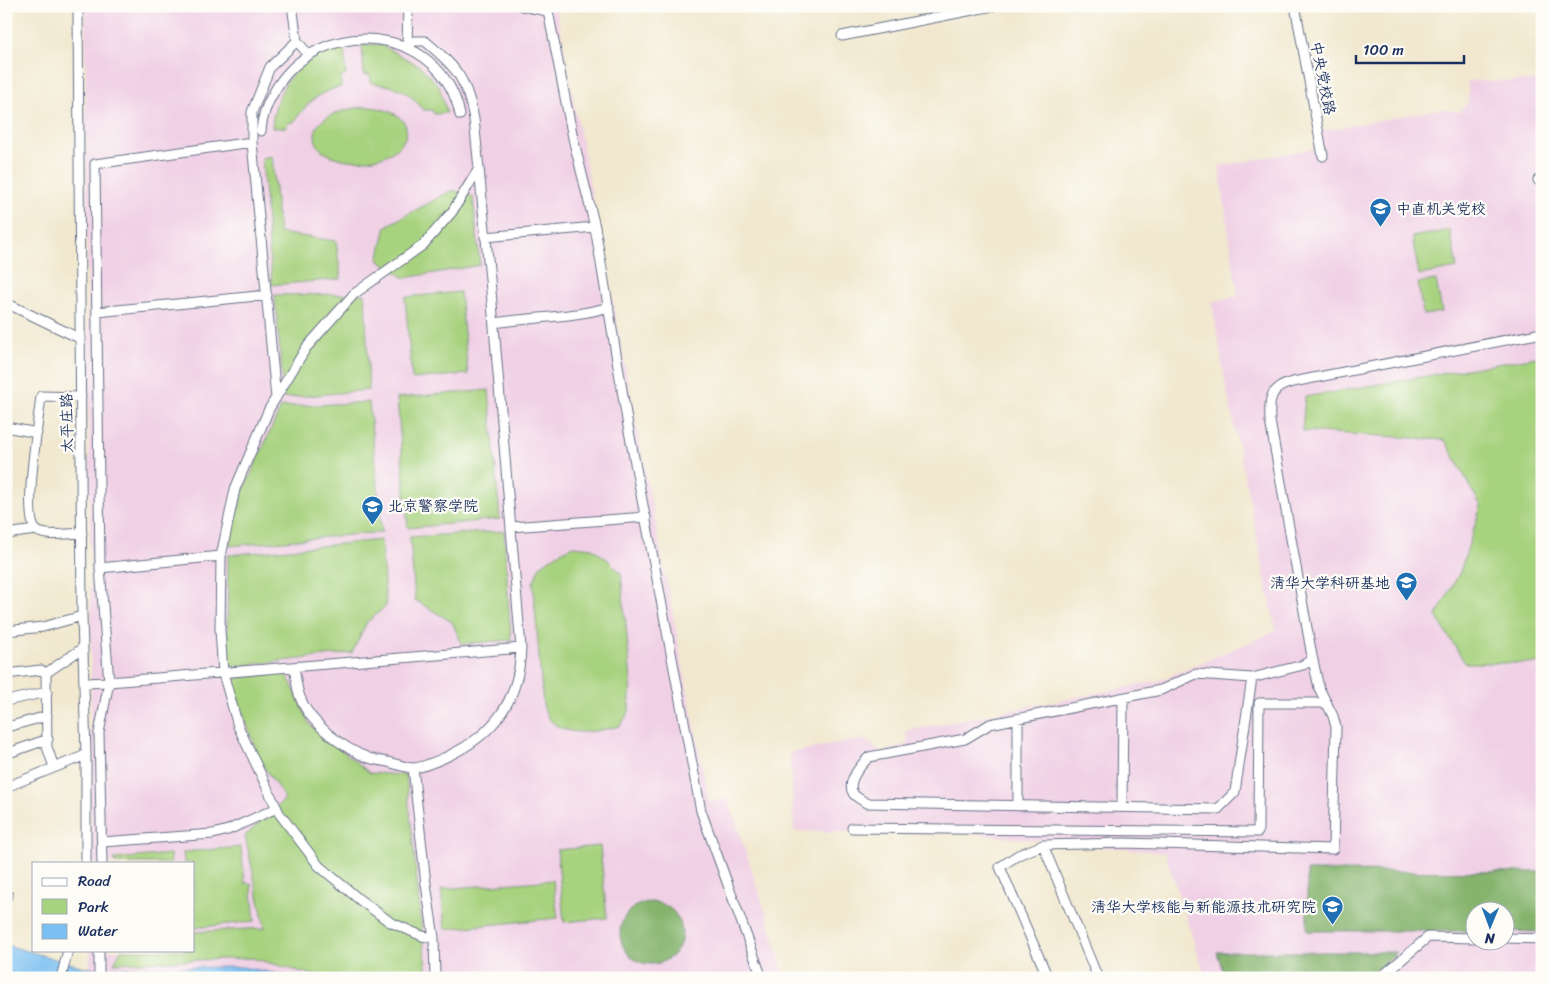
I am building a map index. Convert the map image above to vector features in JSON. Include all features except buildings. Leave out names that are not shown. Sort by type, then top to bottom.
[{"type":"street","name":"太平庄路","points":[[78,6],[82,616],[86,755],[86,862]]},
{"type":"street","points":[[294,6],[293,12],[297,41],[308,54]]},
{"type":"street","points":[[407,47],[408,6]]},
{"type":"street","points":[[522,6],[548,11],[574,138],[595,227],[628,426],[700,811],[762,978]]},
{"type":"street","points":[[842,36],[993,6]]},
{"type":"street","name":"中央党校路","points":[[1295,6],[1323,156]]},
{"type":"street","points":[[261,131],[265,107],[282,77],[308,54],[340,41],[374,38],[407,47],[436,66],[455,94],[460,115]]},
{"type":"street","points":[[294,667],[300,696],[307,711],[317,724],[344,745],[369,758],[414,768],[440,760],[457,752],[474,742],[487,730],[512,698],[520,666],[521,648],[494,323],[474,119],[470,98],[462,80],[451,63],[424,40],[414,41],[407,47]]},
{"type":"street","points":[[276,398],[252,142],[252,112],[270,67],[297,41]]},
{"type":"street","points":[[102,862],[99,733],[109,682],[100,568],[95,164],[252,142]]},
{"type":"street","points":[[434,938],[422,936],[390,922],[360,900],[319,866],[277,808],[238,726],[222,673],[220,630],[221,556],[235,488],[269,409],[306,348],[354,294],[423,245],[452,212],[478,170]]},
{"type":"street","points":[[485,236],[595,227]]},
{"type":"street","points":[[97,312],[267,295]]},
{"type":"street","points":[[6,303],[81,339]]},
{"type":"street","points":[[494,323],[524,318],[592,312],[609,307]]},
{"type":"street","points":[[1048,978],[1000,867],[1018,855],[1043,844],[1124,842],[1333,849],[1336,727],[1334,716],[1319,688],[1312,656],[1270,421],[1269,404],[1271,397],[1277,389],[1284,384],[1542,333]]},
{"type":"street","points":[[36,530],[32,521],[30,502],[40,396],[81,397]]},
{"type":"street","points":[[6,426],[36,432]]},
{"type":"street","points":[[511,527],[646,517]]},
{"type":"street","points":[[6,534],[36,530],[46,535],[82,533]]},
{"type":"street","points":[[100,568],[221,556]]},
{"type":"street","points":[[6,632],[43,627],[82,616]]},
{"type":"street","points":[[46,674],[83,648]]},
{"type":"street","points":[[84,683],[521,648]]},
{"type":"street","points":[[1252,678],[1235,792],[1218,809],[866,803],[853,794],[851,786],[854,775],[869,757],[965,739],[990,724],[1161,690],[1196,674],[1252,678],[1302,665],[1310,661],[1312,656]]},
{"type":"street","points":[[6,674],[41,670],[46,674],[47,747],[54,768]]},
{"type":"street","points":[[6,701],[47,692]]},
{"type":"street","points":[[1122,807],[1123,698]]},
{"type":"street","points":[[852,828],[1258,832],[1259,704],[1327,704]]},
{"type":"street","points":[[7,726],[47,716]]},
{"type":"street","points":[[1018,719],[1018,806]]},
{"type":"street","points":[[6,754],[48,740]]},
{"type":"street","points":[[6,787],[86,755]]},
{"type":"street","points":[[414,768],[426,884],[434,938],[435,977]]},
{"type":"street","points":[[102,842],[213,834],[228,830],[277,808]]},
{"type":"street","points":[[1043,844],[1098,978]]},
{"type":"street","points":[[1380,978],[1428,937],[1466,938]]},
{"type":"street","points":[[1516,938],[1542,939]]},
{"type":"street","points":[[99,952],[99,978]]},
{"type":"street","points":[[61,978],[67,954]]},
{"type":"shaded area","name":"北京警察学院","points":[[85,6],[543,6],[556,9],[709,801],[728,799],[766,913],[785,978],[90,978],[90,952],[195,952],[195,862],[90,862],[91,652]]},
{"type":"shaded area","name":"清华大学科研基地","points":[[1468,81],[1542,81],[1542,978],[1206,978],[1165,853],[975,834],[794,831],[790,753],[864,739],[882,753],[908,744],[906,731],[1158,681],[1276,631],[1225,381],[1212,302],[1238,296],[1219,166],[1317,148],[1314,132],[1441,109],[1459,112],[1468,102]]},
{"type":"green space","points":[[362,44],[381,45],[420,66],[439,86],[447,113],[434,114],[432,110],[423,110],[412,97],[401,90],[371,83],[370,75],[364,75]]},
{"type":"green space","points":[[344,45],[346,75],[341,77],[341,87],[326,92],[314,99],[294,122],[288,123],[286,127],[272,128],[278,98],[295,71],[315,56]]},
{"type":"green space","points":[[367,107],[389,111],[402,119],[406,125],[407,132],[399,147],[384,156],[355,161],[335,157],[321,149],[317,144],[315,134],[317,127],[323,120],[331,115],[350,109]]},
{"type":"green space","points":[[272,156],[279,233],[336,241],[341,279],[272,285],[262,158]]},
{"type":"green space","points":[[453,190],[473,197],[480,265],[405,278],[378,260],[386,226]]},
{"type":"green space","points":[[1450,230],[1457,268],[1419,275],[1412,237]]},
{"type":"green space","points":[[1436,280],[1442,312],[1423,315],[1418,283]]},
{"type":"green space","points":[[460,292],[468,374],[412,379],[405,297]]},
{"type":"green space","points":[[365,294],[369,390],[284,398],[275,295]]},
{"type":"green space","points":[[1542,356],[1542,663],[1465,663],[1436,616],[1460,572],[1481,506],[1445,440],[1302,431],[1305,397]]},
{"type":"green space","points":[[489,390],[500,519],[408,528],[397,398]]},
{"type":"green space","points":[[369,402],[382,532],[229,546],[242,494],[281,407]]},
{"type":"green space","points":[[504,531],[511,640],[462,644],[452,622],[415,600],[410,537]]},
{"type":"green space","points":[[381,540],[386,606],[367,622],[352,653],[229,667],[227,628],[228,555]]},
{"type":"green space","points":[[573,546],[592,548],[621,573],[631,680],[629,712],[620,726],[583,732],[565,730],[557,726],[547,715],[543,705],[533,583],[540,566]]},
{"type":"green space","points":[[286,672],[310,725],[370,773],[406,775],[427,977],[313,975],[252,958],[114,963],[120,952],[195,952],[195,932],[265,928],[245,836],[285,799],[259,759],[231,679]]},
{"type":"green space","points":[[600,846],[607,918],[564,922],[557,850]]},
{"type":"green space","points":[[241,847],[245,883],[251,883],[255,921],[195,928],[195,862],[184,862],[183,852]]},
{"type":"green space","points":[[170,854],[171,862],[115,862],[114,859]]},
{"type":"green space","points":[[1307,871],[1542,872],[1542,932],[1516,931],[1516,902],[1466,902],[1466,931],[1307,931]]},
{"type":"green space","points":[[553,880],[558,918],[445,929],[441,889]]},
{"type":"green space","points":[[651,902],[663,904],[673,911],[680,921],[682,933],[680,945],[673,955],[663,962],[651,964],[639,962],[629,955],[622,945],[620,933],[622,921],[629,911],[639,904]]},
{"type":"green space","points":[[1217,952],[1397,952],[1368,978],[1225,978]]},
{"type":"water","points":[[6,945],[87,968],[242,967],[299,978],[27,978],[6,972]]},
{"type":"place","name":"中直机关党校","points":[[1380,228]]},
{"type":"place","name":"北京警察学院","points":[[372,525]]},
{"type":"place","name":"清华大学科研基地","points":[[1406,602]]},
{"type":"place","name":"清华大学核能与新能源技术研究院","points":[[1332,926]]}]
